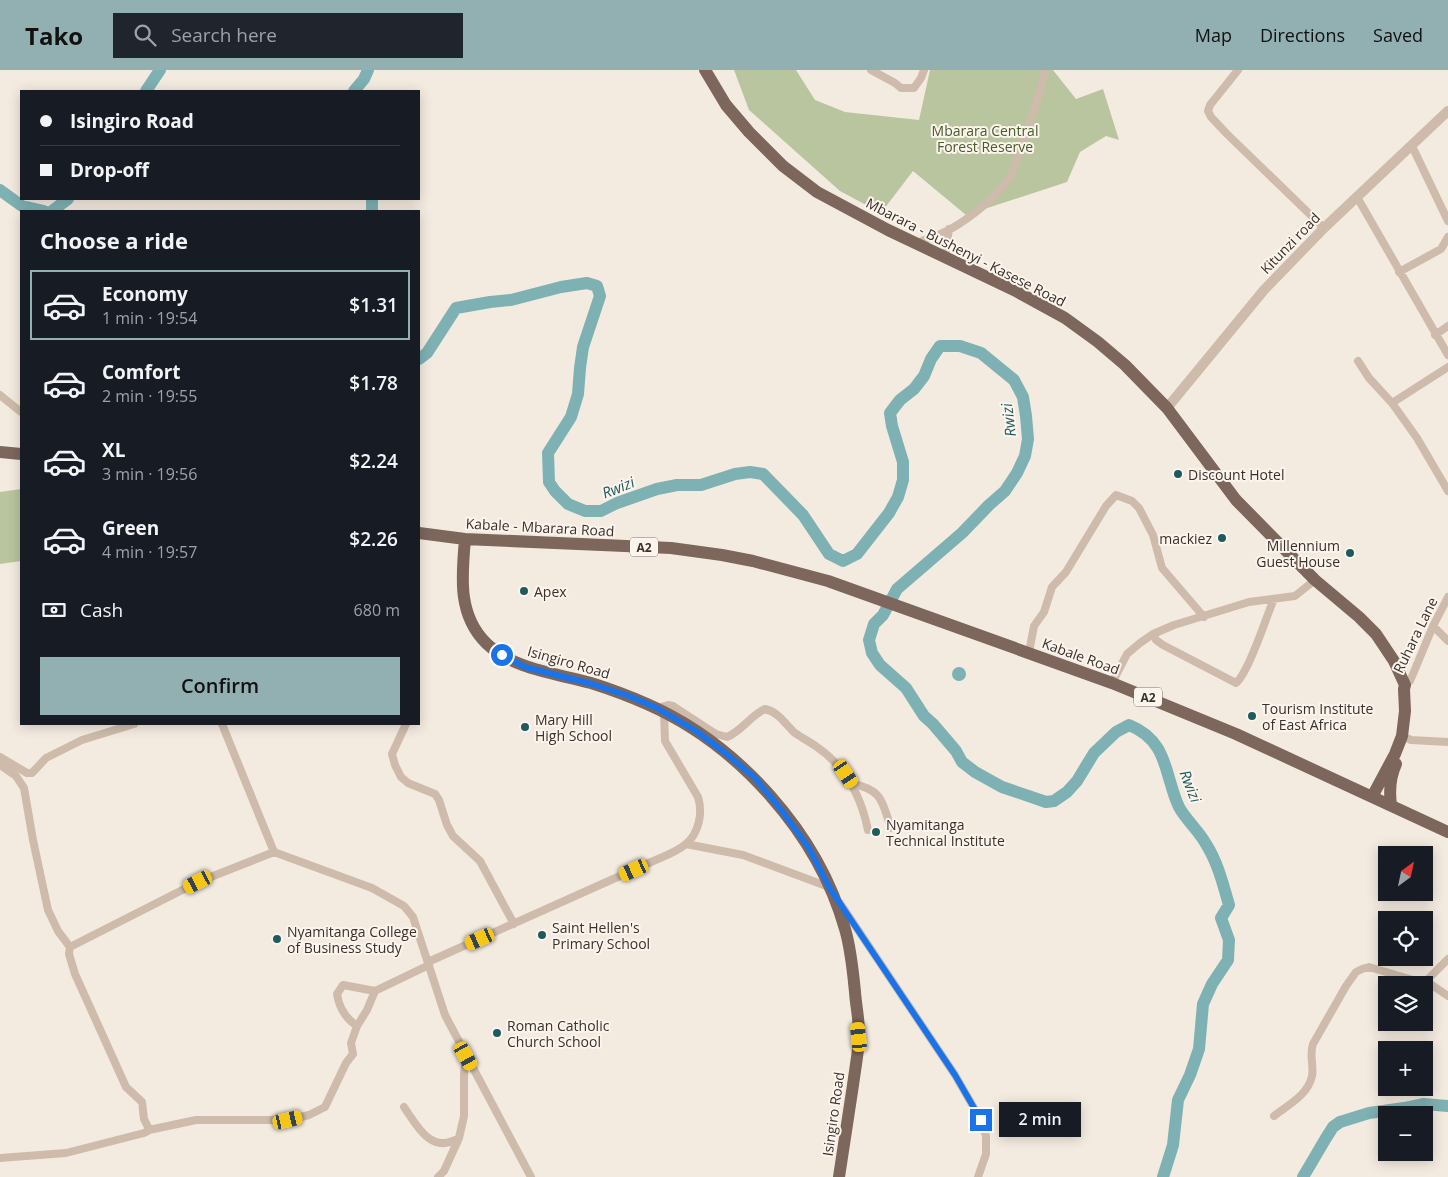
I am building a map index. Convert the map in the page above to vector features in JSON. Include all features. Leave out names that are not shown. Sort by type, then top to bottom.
[{"type":"main road","name":"Mbarara - Bushenyi - Kasese Road","points":[[710,72],[726,105],[749,132],[783,166],[817,192],[945,258],[1014,290],[1065,318],[1098,342],[1125,365],[1167,408],[1236,500],[1315,580],[1375,627],[1395,652],[1408,685],[1410,711],[1408,727],[1393,771],[1390,795],[1391,805]]},
{"type":"main road","points":[[0,452],[20,454]]},
{"type":"main road","name":"Kabale - Mbarara Road","points":[[420,534],[465,539],[671,548],[722,555],[786,569],[863,594]]},
{"type":"main road","name":"Isingiro Road","points":[[465,539],[462,580],[463,597],[473,626],[486,642],[502,655],[525,667],[592,684],[629,696],[660,710],[696,731],[754,777],[809,848],[829,887],[846,930],[854,978],[859,1037],[839,1177]]},
{"type":"main road","name":"Kabale Road","points":[[863,594],[1112,683],[1236,734],[1448,832]]},
{"type":"main road","name":"Mbarara - Bushenyi - Kasese Road","points":[[1372,797],[1404,737]]},
{"type":"main road","points":[[1353,788],[1370,785],[1384,773]]},
{"type":"street","points":[[871,70],[901,88],[914,88],[922,78],[924,70]]},
{"type":"street","points":[[917,243],[949,229],[975,212],[1004,186],[1011,177],[1046,70]]},
{"type":"street","points":[[1238,70],[1210,105],[1208,111],[1227,134],[1324,228]]},
{"type":"street","name":"Kitunzi road","points":[[1167,408],[1264,290],[1324,228],[1448,111]]},
{"type":"street","points":[[1412,146],[1448,221]]},
{"type":"street","points":[[1357,197],[1448,355]]},
{"type":"street","points":[[945,258],[949,229]]},
{"type":"street","points":[[1400,272],[1441,249],[1448,237]]},
{"type":"street","points":[[1436,334],[1448,326]]},
{"type":"street","points":[[1358,361],[1369,378],[1392,403],[1417,438],[1448,491]]},
{"type":"street","points":[[1392,403],[1448,367]]},
{"type":"street","points":[[0,395],[20,411]]},
{"type":"street","points":[[1029,652],[1034,626],[1044,612],[1052,587],[1066,572],[1106,506],[1116,495],[1123,496],[1132,501],[1139,508],[1152,535],[1162,568],[1204,617]]},
{"type":"street","points":[[1112,683],[1127,654],[1153,634],[1174,625],[1249,602],[1295,596],[1315,580]]},
{"type":"street","name":"Ruhara Lane","points":[[1407,683],[1448,597]]},
{"type":"street","points":[[1153,634],[1156,640],[1163,645],[1236,683],[1240,680],[1249,662],[1274,599]]},
{"type":"street","points":[[1433,626],[1448,642]]},
{"type":"street","points":[[357,1026],[344,1015],[338,1003],[337,994],[343,985],[375,991],[686,844],[697,830],[700,804],[698,797],[665,741],[660,710],[668,705],[673,706],[716,734],[727,737],[735,734],[765,709],[778,714],[794,732],[819,748],[841,767],[853,784],[865,812],[868,830]]},
{"type":"street","points":[[0,757],[27,773],[32,773],[46,758],[82,740],[131,725]]},
{"type":"street","points":[[222,725],[274,852]]},
{"type":"street","points":[[406,725],[392,754],[398,770],[408,783],[435,794],[453,836],[480,861],[514,924]]},
{"type":"street","points":[[1404,737],[1411,740],[1448,742]]},
{"type":"street","points":[[0,765],[16,776],[24,788],[48,910],[58,931],[70,947],[69,954],[75,974],[126,1088],[142,1102],[144,1119],[149,1130]]},
{"type":"street","points":[[853,784],[872,790],[880,797],[891,828]]},
{"type":"street","points":[[686,844],[743,855],[829,887],[950,1067],[981,1120],[986,1136],[986,1154],[978,1177]]},
{"type":"street","points":[[70,947],[198,882],[274,852],[372,888],[404,906],[413,917],[445,1015],[530,1177]]},
{"type":"street","points":[[1431,976],[1448,960]]},
{"type":"street","points":[[1274,1116],[1295,1100],[1307,1087],[1312,1076],[1311,1054],[1313,1044],[1356,972],[1368,967],[1399,976]]},
{"type":"street","points":[[1433,986],[1448,996]]},
{"type":"street","points":[[0,1158],[66,1153],[144,1134],[149,1130],[196,1120],[288,1120],[309,1115],[325,1107],[346,1063],[353,1054],[351,1043],[357,1026],[375,991]]},
{"type":"street","points":[[438,1177],[444,1171],[459,1138],[464,1116],[466,1056]]},
{"type":"street","points":[[404,1107],[424,1136],[433,1142],[448,1142],[459,1138]]},
{"type":"green space","name":"Mbarara Central Forest Reserve","points":[[734,70],[796,70],[815,100],[845,112],[919,120],[930,70],[1053,70],[1076,99],[1103,89],[1119,140],[1106,136],[1080,152],[1067,182],[966,215],[913,171],[881,213],[840,191],[749,110]]},
{"type":"green space","points":[[20,489],[20,561],[0,564],[0,492]]},
{"type":"water","points":[[956,667],[962,667],[966,674],[962,681],[956,681],[952,677],[952,671]]},
{"type":"waterway","name":"Rwizi","points":[[147,90],[160,70]]},
{"type":"waterway","name":"Rwizi","points":[[355,90],[364,79],[368,70]]},
{"type":"waterway","name":"Rwizi","points":[[0,190],[22,206],[40,210]]},
{"type":"waterway","name":"Rwizi","points":[[53,210],[67,200]]},
{"type":"waterway","name":"Rwizi","points":[[372,200],[372,210]]},
{"type":"waterway","name":"Rwizi","points":[[420,358],[427,353],[456,308],[511,300],[561,287],[587,283],[597,286],[600,296],[583,347],[578,394],[571,417],[548,453],[549,482],[555,491],[568,504],[585,511],[601,511],[617,503],[657,489],[677,485],[701,485],[735,474],[750,472],[763,474],[803,515],[829,554],[843,561],[857,554],[889,513],[898,497],[903,480],[903,462],[890,413],[924,376],[931,359],[940,346],[960,346],[981,353],[1014,380],[1023,397],[1028,439],[1025,456],[1017,473],[1005,491],[962,533],[897,589],[883,615],[874,624],[869,640],[872,653],[880,665],[906,688],[924,716],[956,751],[962,762],[975,772],[1002,787],[1046,802],[1054,801],[1067,792],[1077,781],[1094,753],[1116,732],[1129,725],[1152,740],[1158,750],[1179,807],[1203,839],[1214,859],[1229,905],[1221,918],[1229,940],[1228,960],[1212,984],[1203,1004],[1199,1049],[1190,1075],[1178,1100],[1173,1145],[1163,1177]]},
{"type":"waterway","name":"Rwizi","points":[[1303,1177],[1333,1127],[1340,1122],[1369,1113],[1423,1104],[1448,1106]]},
{"type":"place","name":"Discount Hotel","points":[[1178,474]]},
{"type":"place","name":"mackiez","points":[[1222,538]]},
{"type":"place","name":"Millennium Guest House","points":[[1350,553]]},
{"type":"place","name":"Apex","points":[[524,591]]},
{"type":"place","name":"Tourism Institute of East Africa","points":[[1252,716]]},
{"type":"place","name":"Mary Hill High School","points":[[525,727]]},
{"type":"place","name":"Nyamitanga Technical Institute","points":[[876,832]]},
{"type":"place","name":"Saint Hellen's Primary School","points":[[542,935]]},
{"type":"place","name":"Nyamitanga College of Business Study","points":[[277,939]]},
{"type":"place","name":"Roman Catholic Church School","points":[[497,1033]]},
{"type":"route","points":[[502,655],[525,667],[592,684],[629,696],[657,708],[696,731],[754,777],[809,848],[829,887],[955,1075],[981,1120]]}]
